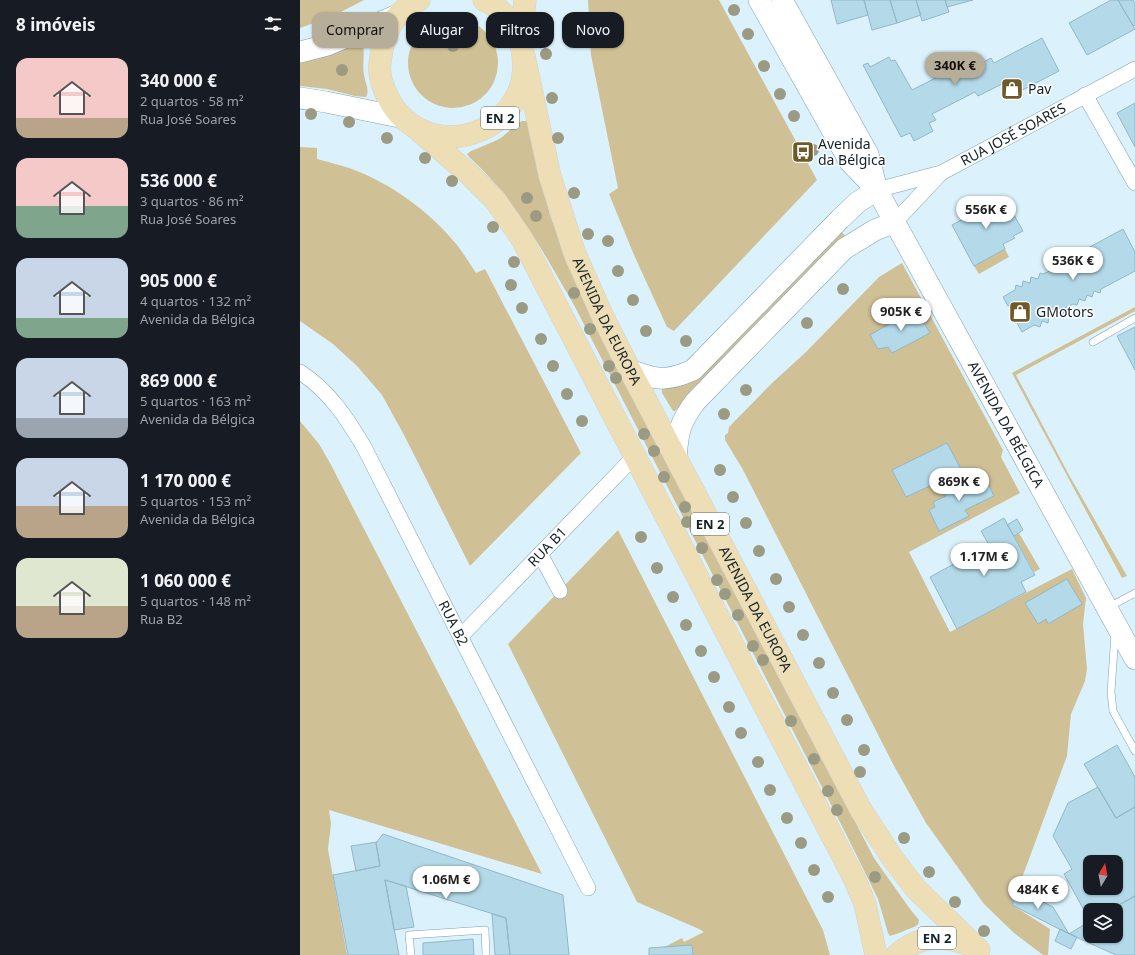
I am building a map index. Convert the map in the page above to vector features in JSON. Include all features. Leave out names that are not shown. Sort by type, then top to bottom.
[{"type":"main road","name":"EN 2","points":[[484,0],[490,2],[501,12]]},
{"type":"main road","name":"EN 2","points":[[523,12],[525,0]]},
{"type":"main road","name":"AVENIDA DA BÉLGICA","points":[[759,0],[850,162],[877,190],[1135,659]]},
{"type":"main road","name":"AVENIDA DA BÉLGICA","points":[[782,0],[868,154],[877,190]]},
{"type":"main road","name":"EN 2","points":[[409,5],[391,24],[381,46],[379,69],[384,92],[397,112],[470,175],[494,200],[522,239],[855,880],[866,904],[876,955]]},
{"type":"main road","points":[[300,52],[327,45],[409,5]]},
{"type":"main road","name":"EN 2","points":[[410,123],[434,135],[454,137],[474,134],[492,125],[507,112],[518,95],[524,76],[524,56],[522,48]]},
{"type":"main road","name":"AVENIDA DA EUROPA","points":[[524,56],[550,176],[575,254],[603,317],[630,370],[861,810],[893,859],[916,889],[982,952]]},
{"type":"main road","points":[[300,98],[357,109],[410,123]]},
{"type":"main road","points":[[630,370],[646,376],[665,379],[678,377],[693,370],[840,219],[858,202],[877,190]]},
{"type":"main road","points":[[676,458],[680,428],[695,402],[844,249],[875,230],[895,222]]},
{"type":"main road","name":"EN 2","points":[[897,955],[903,949],[921,941],[941,938],[961,941],[982,952]]},
{"type":"street","name":"RUA JOSÉ SOARES","points":[[941,173],[1135,69]]},
{"type":"street","points":[[1085,95],[1135,183]]},
{"type":"street","points":[[877,190],[941,173]]},
{"type":"street","points":[[895,222],[941,173]]},
{"type":"street","name":"RUA B2","points":[[300,372],[323,391],[345,415],[368,453],[588,888]]},
{"type":"street","name":"RUA B1","points":[[461,636],[634,457]]},
{"type":"street","points":[[540,554],[560,591]]},
{"type":"lane","points":[[1093,342],[1135,318]]},
{"type":"lane","points":[[1135,593],[1112,616],[1111,692],[1113,711],[1135,751]]},
{"type":"lane","points":[[411,955],[408,935],[485,930],[486,955]]},
{"type":"shaded area","points":[[300,0],[364,0],[341,12],[312,12],[312,24],[300,28]]},
{"type":"shaded area","points":[[588,0],[719,0],[817,180],[674,331],[667,327],[634,255],[609,194],[618,188],[591,48],[624,48],[624,12],[589,12]]},
{"type":"shaded area","points":[[478,26],[486,32],[486,48],[495,48],[497,54],[497,72],[490,88],[485,95],[478,100],[462,107],[444,107],[428,100],[421,95],[416,88],[409,72],[408,63],[411,48],[478,48]]},
{"type":"shaded area","points":[[343,48],[363,48],[363,71],[367,89],[366,97],[355,96],[327,89],[300,86],[300,62]]},
{"type":"shaded area","points":[[522,121],[527,121],[550,215],[573,276],[874,858],[919,920],[916,926],[890,936],[888,933],[878,899],[844,830],[574,305],[527,226],[500,190],[467,154],[501,138]]},
{"type":"shaded area","points":[[300,147],[317,148],[317,159],[362,173],[401,194],[437,223],[460,248],[476,273],[485,269],[581,453],[470,566],[404,435],[382,395],[357,366],[333,344],[300,321]]},
{"type":"shaded area","points":[[841,231],[846,237],[832,246],[675,411],[673,411],[662,393],[662,389],[691,382],[699,377]]},
{"type":"shaded area","points":[[1005,249],[1009,257],[979,274],[974,266]]},
{"type":"shaded area","points":[[902,263],[1003,450],[1001,457],[1020,493],[909,552],[950,632],[1072,569],[1086,598],[1083,624],[1087,669],[1085,681],[1071,714],[1067,756],[1012,905],[1050,929],[1048,955],[1043,955],[1014,933],[984,904],[926,823],[893,764],[742,468],[725,440],[725,435],[728,433],[729,427],[771,384],[806,352],[879,277]]},
{"type":"shaded area","points":[[1135,307],[1135,311],[1016,375],[1069,475],[1127,576],[1122,578],[1012,373]]},
{"type":"shaded area","points":[[300,421],[319,444],[330,463],[542,874],[329,810],[331,824],[328,849],[347,955],[300,955]]},
{"type":"shaded area","points":[[618,530],[823,930],[830,955],[649,955],[682,938],[684,942],[704,932],[637,902],[508,644]]},
{"type":"shaded area","points":[[1019,533],[1040,569],[1034,572],[1014,536]]},
{"type":"building","points":[[831,0],[864,0],[868,15],[837,24]]},
{"type":"building","points":[[864,0],[890,0],[897,23],[872,30]]},
{"type":"building","points":[[890,0],[916,0],[921,15],[897,23]]},
{"type":"building","points":[[916,0],[945,0],[949,12],[922,21]]},
{"type":"building","points":[[945,0],[973,0],[947,7]]},
{"type":"building","points":[[1111,0],[1118,0],[1135,29],[1087,55],[1069,23]]},
{"type":"building","points":[[1118,0],[1133,0],[1135,3],[1135,25],[1133,26]]},
{"type":"building","points":[[1042,38],[1059,71],[1011,96],[1004,83],[978,96],[975,92],[932,114],[936,120],[929,123],[933,131],[914,141],[910,133],[901,137],[863,65],[868,63],[870,67],[889,57],[891,61],[895,60],[912,90],[961,65],[963,69],[974,63],[976,66],[991,58],[994,63]]},
{"type":"building","points":[[1135,103],[1135,147],[1117,113]]},
{"type":"building","points":[[984,199],[988,207],[996,202],[998,205],[1006,201],[1023,231],[1013,236],[1015,238],[1003,244],[1005,249],[974,266],[952,225],[965,218],[961,211]]},
{"type":"building","points":[[1123,229],[1135,252],[1135,271],[1101,289],[1100,293],[1094,291],[1092,297],[1087,295],[1085,301],[1079,299],[1077,305],[1073,304],[1064,309],[1063,314],[1056,312],[1055,318],[1049,316],[1048,323],[1042,321],[1040,327],[1034,325],[1022,332],[1017,323],[1021,321],[1012,304],[1008,306],[1003,297],[1015,290],[1016,285],[1022,287],[1023,281],[1030,283],[1031,277],[1038,279],[1040,273],[1043,274],[1052,270],[1054,264],[1060,265],[1062,260],[1067,262],[1070,255],[1075,257],[1089,250],[1088,248]]},
{"type":"building","points":[[916,309],[930,333],[892,353],[888,347],[878,349],[870,335]]},
{"type":"building","points":[[1135,327],[1135,370],[1117,336]]},
{"type":"building","points":[[947,443],[962,471],[906,497],[892,470]]},
{"type":"building","points":[[985,477],[994,496],[965,510],[969,516],[939,531],[929,510],[935,507],[933,502],[946,496],[942,489],[960,481],[963,488]]},
{"type":"building","points":[[1004,518],[1035,575],[1021,582],[1026,592],[957,629],[930,577],[989,545],[981,531]]},
{"type":"building","points":[[1017,519],[1023,530],[1014,536],[1007,525]]},
{"type":"building","points":[[1067,579],[1082,604],[1048,624],[1046,619],[1038,624],[1025,603]]},
{"type":"building","points":[[1117,745],[1135,777],[1135,807],[1116,818],[1084,764]]},
{"type":"building","points":[[1098,787],[1116,818],[1135,807],[1135,896],[1122,903],[1083,903],[1083,908],[1064,874],[1072,869],[1053,836],[1068,803]]},
{"type":"building","points":[[383,834],[563,895],[569,955],[510,955],[506,918],[385,880],[399,955],[348,955],[333,875],[380,866],[376,843]]},
{"type":"building","points":[[377,842],[380,866],[356,871],[351,846]]},
{"type":"building","points":[[385,880],[406,886],[414,927],[394,930]]},
{"type":"building","points":[[1018,889],[1053,907],[1069,934],[1012,905]]},
{"type":"building","points":[[1135,896],[1135,955],[1116,955],[1089,943],[1123,943],[1122,903]]},
{"type":"building","points":[[492,914],[506,918],[510,955],[495,955]]},
{"type":"building","points":[[1083,925],[1083,940],[1069,934]]},
{"type":"building","points":[[1060,929],[1077,937],[1071,949],[1055,941]]},
{"type":"building","points":[[473,939],[474,955],[423,955],[423,943]]},
{"type":"building","points":[[692,945],[693,955],[649,955],[649,948]]},
{"type":"place","name":"Pav","points":[[1012,89]]},
{"type":"place","name":"Avenida da Bélgica","points":[[803,152]]},
{"type":"place","name":"GMotors","points":[[1020,312]]}]
